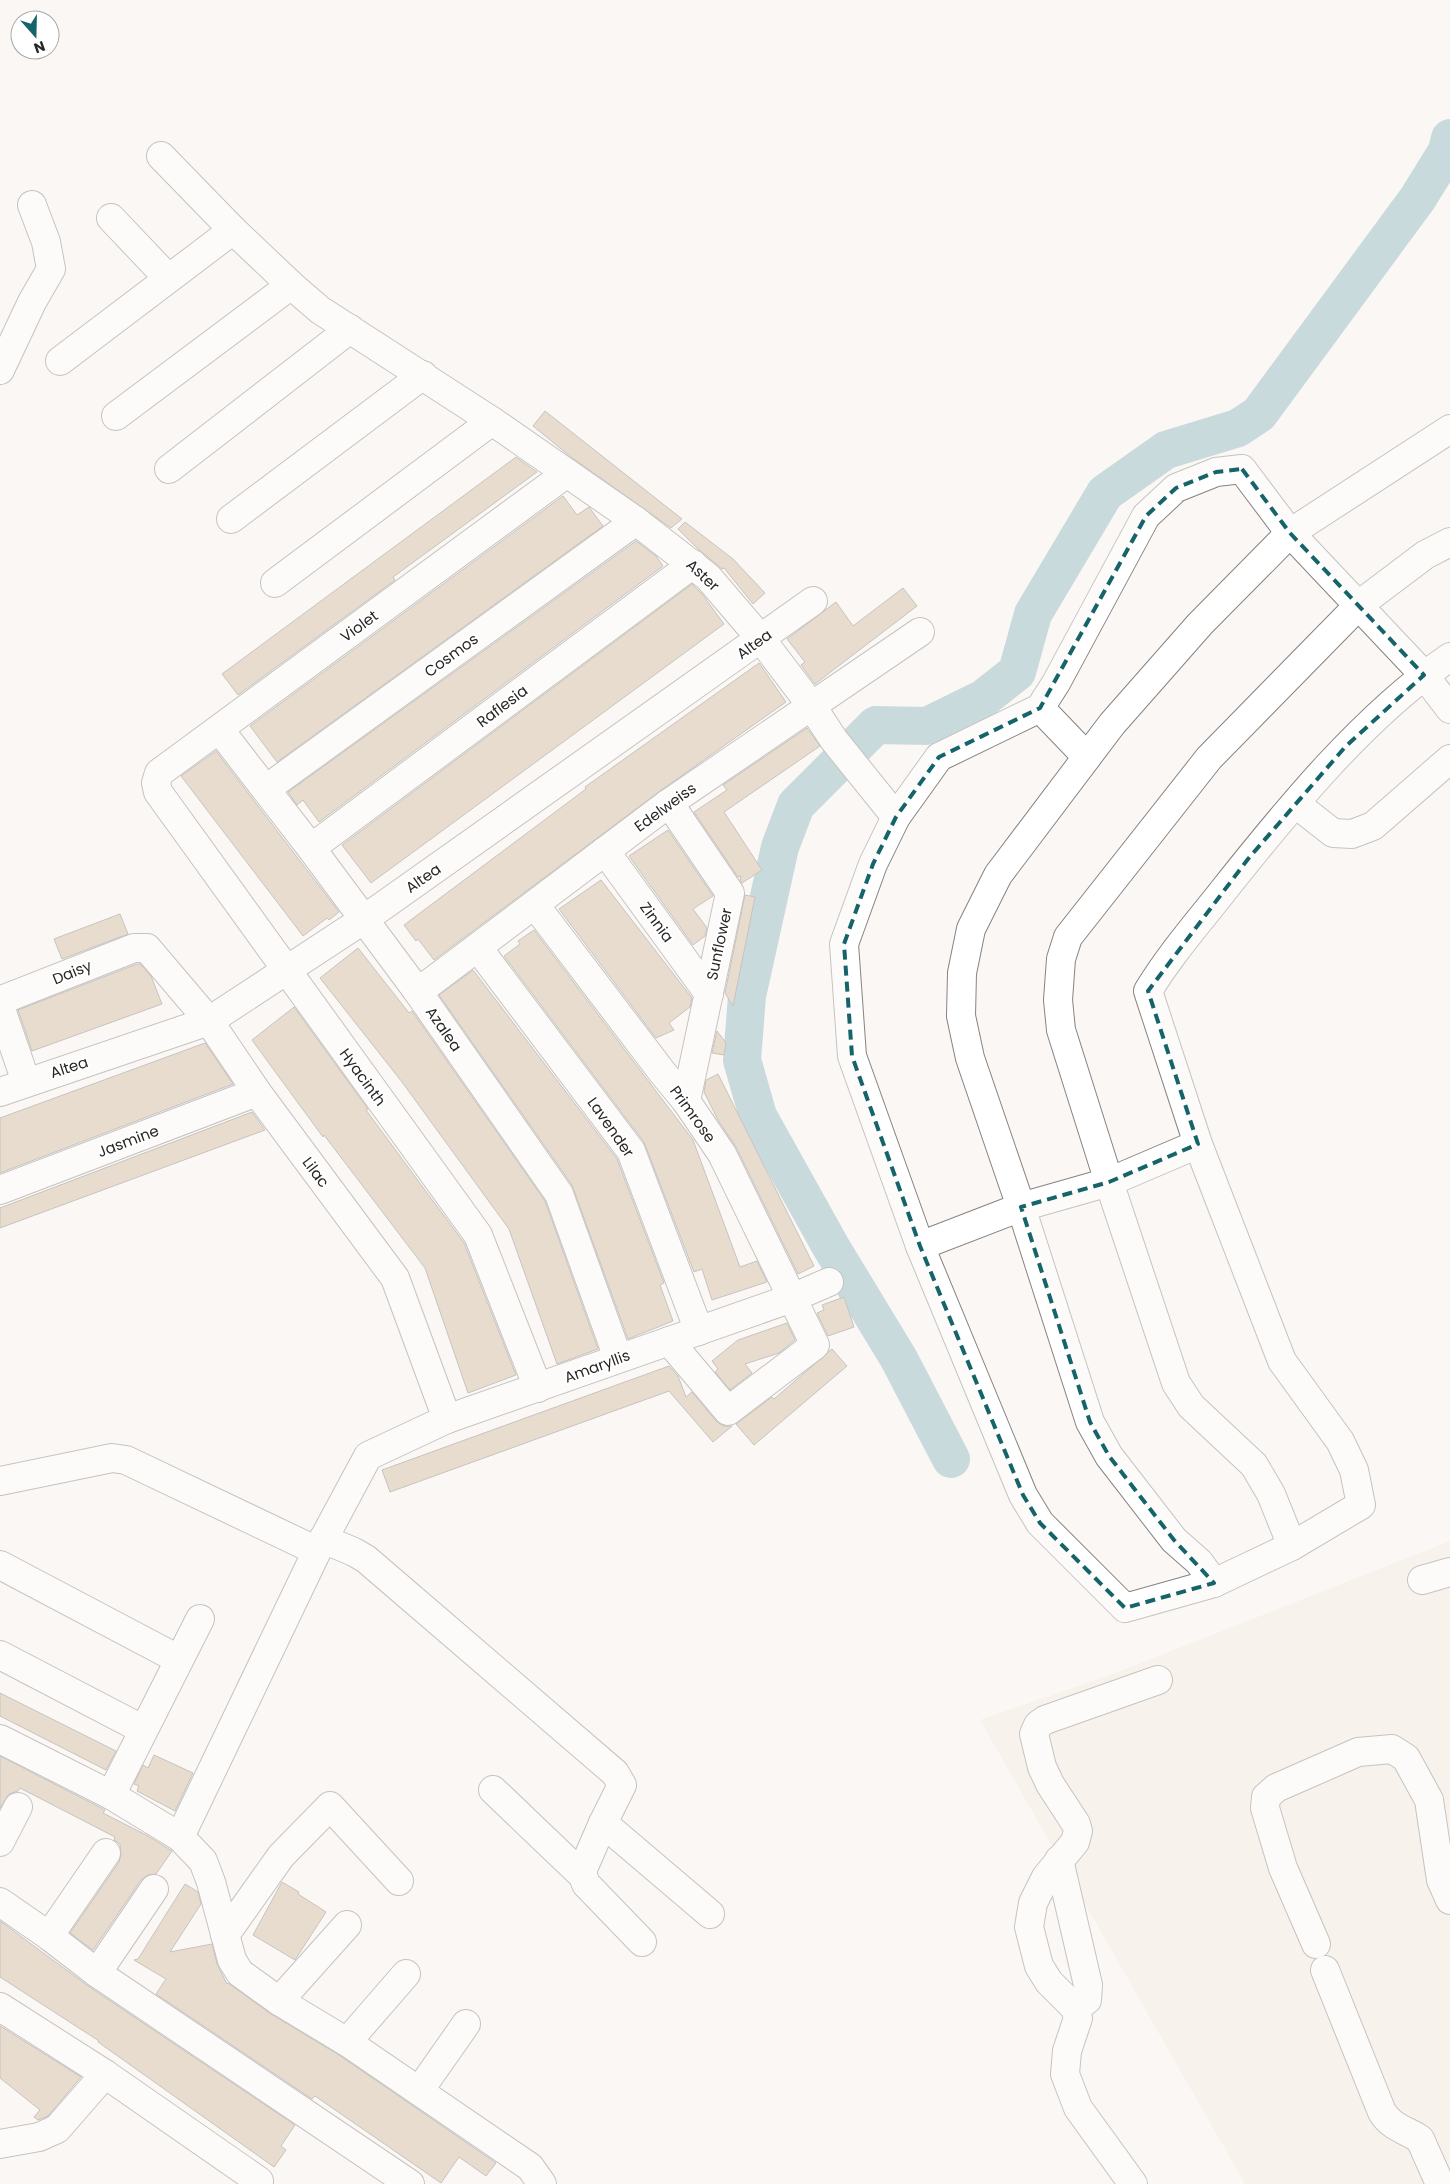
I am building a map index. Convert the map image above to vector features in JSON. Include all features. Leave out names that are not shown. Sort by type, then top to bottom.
[{"type":"street","name":"Aster","points":[[161,156],[290,285],[320,310],[492,421],[636,521],[708,577],[761,639],[811,705],[834,740],[896,817]]},
{"type":"street","points":[[0,370],[50,269],[46,242],[32,205]]},
{"type":"street","points":[[111,218],[168,278]]},
{"type":"street","points":[[60,361],[234,230]]},
{"type":"street","points":[[116,416],[290,285]]},
{"type":"street","points":[[169,469],[350,329]]},
{"type":"street","points":[[231,519],[423,375]]},
{"type":"street","points":[[275,582],[492,421]]},
{"type":"street","points":[[1214,1583],[1199,1562],[1174,1540],[1109,1456],[1090,1422],[1021,1207],[970,1058],[961,1016],[962,973],[971,929],[998,875],[1112,724],[1200,624],[1290,532],[1450,429]]},
{"type":"street","points":[[1450,657],[1424,675],[1346,746],[1242,866],[1161,970],[1148,992],[1198,1144],[1282,1361],[1340,1441],[1354,1470],[1361,1504],[1292,1546],[1214,1583],[1125,1608],[1040,1523],[1023,1495],[920,1246],[852,1056],[844,944],[873,864],[896,817],[939,757],[1040,708],[1056,683],[1146,516],[1176,488],[1216,472],[1242,469],[1290,532],[1360,604],[1424,675],[1450,708]]},
{"type":"street","name":"Violet","points":[[156,783],[159,773],[567,473]]},
{"type":"street","name":"Cosmos","points":[[266,789],[636,521]]},
{"type":"street","points":[[1292,1546],[1270,1494],[1254,1465],[1191,1406],[1176,1384],[1109,1182],[1062,1030],[1058,1000],[1062,960],[1068,937],[1209,758],[1360,604],[1425,555],[1450,542]]},
{"type":"street","name":"Raflesia","points":[[311,848],[693,564]]},
{"type":"street","name":"Altea","points":[[0,1092],[210,1021],[363,920],[813,601]]},
{"type":"street","name":"Edelweiss","points":[[418,992],[669,803],[920,632]]},
{"type":"street","points":[[1040,708],[1087,757]]},
{"type":"street","name":"Azalea","points":[[219,729],[311,848],[418,992],[559,1194],[618,1358]]},
{"type":"street","points":[[1296,804],[1332,833],[1352,834],[1373,826],[1450,759]]},
{"type":"street","name":"Hyacinth","points":[[156,783],[158,792],[478,1235],[538,1388]]},
{"type":"street","name":"Sunflower","points":[[669,803],[730,894],[686,1101]]},
{"type":"street","name":"Zinnia","points":[[605,851],[709,994]]},
{"type":"street","name":"Primrose","points":[[536,905],[686,1101],[722,1154],[815,1345],[728,1411],[669,1341]]},
{"type":"street","name":"Daisy","points":[[26,1082],[0,1005],[4,999],[134,948],[147,948]]},
{"type":"street","name":"Lilac","points":[[147,948],[210,1021],[257,1092],[395,1278],[447,1419]]},
{"type":"street","name":"Lavender","points":[[478,948],[631,1151],[699,1330]]},
{"type":"street","name":"Jasmine","points":[[0,1190],[257,1092]]},
{"type":"street","points":[[920,1246],[1021,1207],[1109,1182],[1198,1144]]},
{"type":"street","name":"Amaryllis","points":[[320,1545],[368,1456],[447,1419],[792,1298],[829,1282]]},
{"type":"street","points":[[0,1481],[112,1458],[126,1460],[320,1545],[354,1552],[366,1559],[615,1773],[622,1785],[602,1823],[583,1869],[583,1876],[586,1884],[642,1942]]},
{"type":"street","points":[[180,1837],[320,1545]]},
{"type":"street","points":[[0,1565],[178,1658]]},
{"type":"street","points":[[1422,1580],[1450,1572]]},
{"type":"street","points":[[111,1795],[142,1729],[200,1619]]},
{"type":"street","points":[[0,1655],[142,1729]]},
{"type":"street","points":[[1072,2030],[1049,1982],[1039,1966],[1029,1927],[1033,1903],[1046,1877],[1075,1842],[1078,1831],[1042,1767],[1034,1734],[1038,1725],[1045,1720],[1158,1680]]},
{"type":"street","points":[[0,1739],[111,1795],[180,1837],[203,1861],[212,1882],[232,1960],[240,1973],[279,2001],[347,2042],[530,2167],[542,2184]]},
{"type":"street","points":[[1316,1944],[1289,1885],[1265,1808],[1266,1797],[1276,1788],[1358,1752],[1392,1749],[1406,1758],[1429,1800],[1447,1886]]},
{"type":"street","points":[[493,1790],[583,1876]]},
{"type":"street","points":[[225,1935],[281,1856],[330,1806],[399,1881]]},
{"type":"street","points":[[0,1842],[18,1807]]},
{"type":"street","points":[[602,1823],[710,1914]]},
{"type":"street","points":[[49,1936],[106,1853]]},
{"type":"street","points":[[1059,1860],[1088,1985],[1087,2000],[1072,2030],[1065,2074],[1078,2108],[1133,2184]]},
{"type":"street","points":[[97,1973],[154,1889]]},
{"type":"street","points":[[0,1902],[49,1936],[97,1973],[410,2184]]},
{"type":"street","points":[[279,2001],[347,1925]]},
{"type":"street","points":[[1325,1970],[1382,2112],[1387,2120],[1396,2128],[1420,2139],[1440,2184]]},
{"type":"street","points":[[347,2042],[406,1974]]},
{"type":"street","points":[[0,2007],[105,2074],[259,2182]]},
{"type":"street","points":[[419,2091],[466,2024]]},
{"type":"street","points":[[0,2144],[39,2137],[57,2129],[105,2074]]},
{"type":"highlighted area","points":[[1242,469],[1290,533],[1424,675],[1346,746],[1248,859],[1148,991],[1198,1144],[1109,1182],[1021,1207],[1090,1422],[1109,1456],[1174,1540],[1214,1583],[1125,1608],[1040,1523],[1023,1495],[920,1246],[852,1056],[844,944],[873,864],[896,817],[939,757],[1040,708],[1146,516],[1176,488],[1216,472]]},
{"type":"shaded area","points":[[1450,1541],[1450,2184],[1245,2184],[980,1720],[1110,1675]]},
{"type":"building","points":[[545,411],[682,519],[671,528],[571,457],[533,426]]},
{"type":"building","points":[[516,457],[537,472],[393,577],[395,580],[238,695],[222,674]]},
{"type":"building","points":[[563,496],[577,515],[589,507],[603,526],[277,762],[250,726]]},
{"type":"building","points":[[685,522],[733,559],[765,593],[753,604],[724,568],[722,569],[697,548],[678,529]]},
{"type":"building","points":[[636,541],[656,556],[663,566],[319,822],[303,800],[297,805],[288,792]]},
{"type":"building","points":[[692,584],[702,594],[724,624],[371,883],[342,845]]},
{"type":"building","points":[[903,588],[917,606],[815,684],[801,665],[805,662],[787,639],[836,602],[853,626]]},
{"type":"building","points":[[759,663],[786,702],[660,791],[434,960],[418,939],[416,941],[404,925],[586,789],[585,787]]},
{"type":"building","points":[[807,728],[820,746],[724,812],[762,870],[742,883],[740,880],[741,876],[738,877],[694,812],[727,790],[723,785]]},
{"type":"building","points":[[216,751],[339,912],[329,920],[327,918],[303,936],[181,776]]},
{"type":"building","points":[[668,830],[713,896],[693,909],[707,928],[705,936],[693,945],[629,856]]},
{"type":"building","points":[[601,880],[692,998],[690,1007],[669,1023],[674,1030],[656,1038],[559,909]]},
{"type":"building","points":[[745,895],[755,897],[733,1006],[725,993]]},
{"type":"building","points":[[120,914],[128,934],[62,959],[54,939]]},
{"type":"building","points":[[534,930],[693,1140],[740,1267],[757,1261],[767,1282],[712,1300],[702,1269],[694,1272],[644,1142],[504,956],[520,944],[518,941]]},
{"type":"building","points":[[358,948],[409,1013],[412,1011],[545,1201],[598,1349],[557,1364],[509,1229],[402,1082],[320,978]]},
{"type":"building","points":[[140,964],[151,976],[162,1004],[32,1051],[18,1010]]},
{"type":"building","points":[[473,970],[617,1159],[664,1283],[660,1285],[673,1321],[628,1339],[572,1185],[439,995]]},
{"type":"building","points":[[294,1007],[368,1109],[366,1110],[464,1243],[516,1375],[468,1393],[425,1268],[324,1135],[323,1137],[252,1040]]},
{"type":"building","points":[[717,1031],[726,1043],[724,1055],[712,1053]]},
{"type":"building","points":[[205,1043],[233,1084],[0,1173],[0,1118]]},
{"type":"building","points":[[718,1074],[814,1266],[798,1274],[736,1147],[718,1120],[704,1092],[706,1080]]},
{"type":"building","points":[[252,1112],[265,1130],[0,1228],[0,1208]]},
{"type":"building","points":[[844,1297],[854,1327],[828,1336],[817,1313],[824,1310],[822,1305]]},
{"type":"building","points":[[787,1323],[795,1340],[779,1353],[745,1364],[752,1373],[730,1390],[715,1372],[718,1369],[712,1361],[738,1340]]},
{"type":"building","points":[[832,1349],[847,1366],[754,1445],[736,1424],[772,1397],[774,1399]]},
{"type":"building","points":[[669,1366],[678,1376],[686,1397],[692,1392],[716,1421],[723,1426],[732,1426],[713,1442],[669,1391],[390,1492],[382,1470]]},
{"type":"building","points":[[0,1693],[116,1751],[106,1770],[0,1716]]},
{"type":"building","points":[[154,1755],[193,1773],[175,1811],[137,1791],[139,1786],[134,1784],[143,1765],[148,1768]]},
{"type":"building","points":[[0,1756],[105,1810],[103,1813],[148,1836],[172,1851],[156,1874],[148,1875],[141,1880],[93,1950],[70,1933],[119,1862],[121,1855],[120,1844],[114,1840],[115,1837],[20,1788],[18,1791],[9,1794],[0,1808]]},
{"type":"building","points":[[282,1882],[326,1912],[295,1960],[253,1935]]},
{"type":"building","points":[[185,1884],[198,1892],[201,1904],[170,1952],[212,1944],[217,1964],[227,1984],[271,2014],[339,2055],[496,2163],[486,2176],[459,2157],[441,2183],[315,2096],[312,2099],[156,1994],[166,1979],[134,1960],[138,1959]]},
{"type":"building","points":[[0,1921],[88,1986],[295,2125],[281,2146],[286,2150],[274,2167],[99,2041],[0,1977]]},
{"type":"building","points":[[0,2026],[81,2077],[48,2116],[38,2120],[34,2117],[40,2110],[0,2078]]},
{"type":"waterway","points":[[951,1459],[899,1359],[831,1247],[758,1116],[742,1060],[747,996],[780,847],[796,805],[876,725],[927,726],[984,698],[1017,672],[1033,614],[1105,493],[1166,450],[1238,428],[1259,414],[1418,198],[1447,151],[1450,138]]}]
